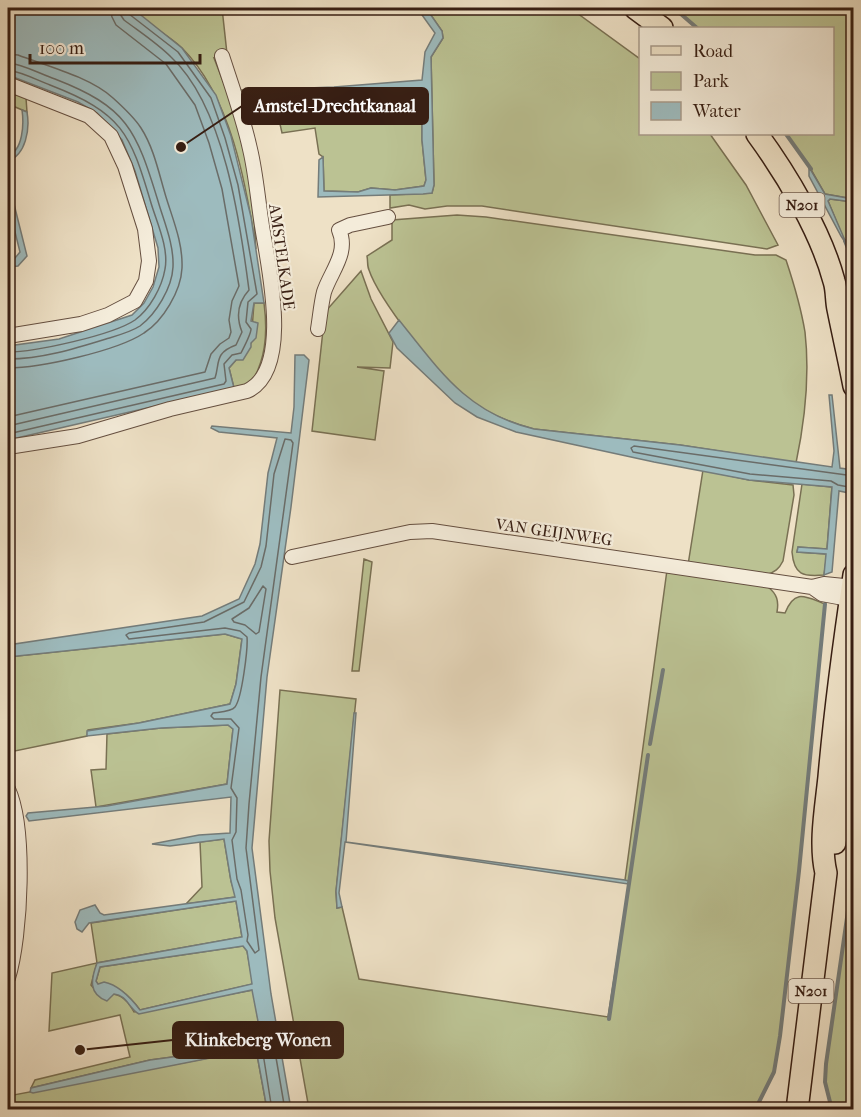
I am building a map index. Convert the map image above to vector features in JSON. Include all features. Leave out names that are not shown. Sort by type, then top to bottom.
[{"type":"main road","points":[[635,8],[661,27]]},
{"type":"main road","name":"N201","points":[[758,135],[787,178],[854,321]]},
{"type":"main road","name":"N201","points":[[835,283],[837,307],[854,386]]},
{"type":"main road","name":"N201","points":[[797,1110],[825,873],[823,860],[826,805],[837,695],[853,590]]},
{"type":"main road","name":"N201","points":[[825,873],[832,861],[839,825],[854,716]]},
{"type":"street","name":"AMSTELKADE","points":[[8,447],[78,436],[170,409],[247,391],[260,382],[272,351],[275,330],[274,302],[250,150],[222,56]]},
{"type":"street","points":[[8,84],[89,116],[111,136],[125,166],[145,229],[149,261],[146,281],[135,301],[108,315],[81,324],[8,336]]},
{"type":"street","points":[[318,329],[324,292],[342,254],[342,237],[339,230],[350,225],[388,217]]},
{"type":"street","name":"VAN GEIJNWEG","points":[[292,557],[410,532],[432,531],[812,587],[824,584],[853,590]]},
{"type":"street","points":[[8,789],[17,819],[20,877],[14,957],[8,978]]},
{"type":"green space","points":[[132,8],[222,8],[228,63],[214,58],[240,125],[253,201],[256,249],[234,142],[213,91],[199,68],[182,48],[142,19]]},
{"type":"green space","points":[[426,8],[570,8],[639,58],[639,135],[711,135],[746,185],[778,245],[767,249],[482,206],[447,206],[425,209],[409,205],[390,208],[390,195],[432,193],[434,185],[431,57],[443,38],[442,31]]},
{"type":"green space","points":[[674,8],[853,8],[853,199],[825,194],[809,166],[787,135],[834,135],[834,27],[696,27]]},
{"type":"green space","points":[[8,90],[26,98],[27,112],[8,104]]},
{"type":"green space","points":[[236,90],[257,90],[253,93],[277,97],[417,91],[422,95],[422,140],[426,180],[424,186],[395,190],[371,188],[358,192],[324,191],[323,157],[319,154],[315,128],[282,133],[278,115],[246,121]]},
{"type":"green space","points":[[830,199],[853,202],[853,262],[828,201]]},
{"type":"green space","points":[[457,215],[486,217],[755,255],[776,255],[786,260],[805,332],[807,365],[806,398],[796,463],[680,445],[534,429],[497,416],[463,396],[440,372],[397,318],[375,283],[368,268],[367,256],[392,240],[392,220]]},
{"type":"green space","points":[[361,271],[371,299],[393,342],[390,368],[357,367],[384,371],[375,440],[312,431],[325,312]]},
{"type":"green space","points":[[254,303],[264,303],[266,326],[262,358],[248,388],[234,388],[229,368],[251,343]]},
{"type":"green space","points":[[703,470],[749,480],[793,485],[794,495],[783,561],[772,573],[766,575],[688,565]]},
{"type":"green space","points":[[802,484],[832,487],[827,549],[798,547],[797,552],[827,554],[824,575],[805,575],[797,570],[793,560],[792,552]]},
{"type":"green space","points":[[364,559],[372,562],[359,671],[352,671]]},
{"type":"green space","points":[[667,570],[768,587],[777,598],[777,612],[785,613],[793,600],[802,596],[825,604],[799,871],[780,1036],[774,1072],[755,1109],[309,1109],[275,918],[270,871],[269,841],[280,690],[356,699],[336,892],[337,908],[342,907],[359,979],[608,1017],[629,883],[625,880]]},
{"type":"green space","points":[[225,634],[242,639],[236,684],[230,704],[139,723],[88,730],[87,736],[15,751],[8,736],[8,657]]},
{"type":"green space","points":[[228,725],[233,729],[227,784],[96,807],[91,770],[106,769],[107,734],[161,728]]},
{"type":"green space","points":[[224,839],[236,897],[186,904],[202,887],[200,842]]},
{"type":"green space","points":[[236,901],[242,937],[97,963],[91,923]]},
{"type":"green space","points":[[847,914],[854,915],[853,1109],[832,1109],[825,1082],[826,1064]]},
{"type":"green space","points":[[243,946],[247,951],[253,984],[140,1010],[122,991],[111,986],[98,985],[96,981],[100,967]]},
{"type":"green space","points":[[97,963],[91,985],[97,992],[114,994],[123,998],[134,1012],[253,990],[261,1037],[259,1040],[195,1054],[150,1060],[31,1088],[35,1080],[130,1057],[120,1015],[49,1031],[52,973]]},
{"type":"green space","points":[[256,1049],[267,1109],[8,1109],[8,1096]]},
{"type":"water","points":[[8,8],[132,8],[182,48],[216,95],[231,136],[251,217],[264,303],[254,303],[251,321],[258,323],[256,338],[243,360],[236,360],[229,368],[234,388],[8,440],[8,346],[59,339],[132,315],[144,303],[153,287],[159,267],[158,248],[135,171],[122,140],[97,113],[78,102],[8,75]]},
{"type":"water","points":[[417,8],[426,8],[442,31],[443,38],[431,57],[434,185],[432,193],[318,197],[319,160],[323,157],[324,191],[358,192],[371,188],[395,190],[424,186],[426,180],[422,140],[422,95],[417,91],[277,97],[252,94],[257,90],[422,80],[425,52],[435,33]]},
{"type":"water","points":[[22,110],[27,112],[28,119],[25,141],[19,153],[8,161],[8,155],[20,143]]},
{"type":"water","points":[[809,167],[825,194],[853,199],[853,202],[830,199],[828,201],[847,245],[809,176]]},
{"type":"water","points":[[8,180],[27,256],[18,266],[8,267],[8,258],[15,258],[20,252],[8,204]]},
{"type":"water","points":[[399,320],[442,373],[473,401],[511,422],[534,429],[680,445],[832,467],[834,451],[829,395],[832,395],[840,468],[853,470],[854,494],[839,491],[832,572],[824,575],[826,554],[797,552],[798,547],[827,549],[832,487],[749,480],[654,462],[516,432],[477,417],[455,403],[397,348],[389,333]]},
{"type":"water","points":[[295,355],[304,355],[309,360],[267,677],[252,848],[271,994],[291,1109],[267,1109],[256,1049],[30,1092],[31,1088],[150,1060],[255,1042],[261,1037],[252,990],[139,1014],[118,995],[114,994],[107,1001],[101,998],[93,985],[97,963],[242,937],[236,901],[89,923],[82,932],[77,929],[75,922],[80,910],[95,905],[104,915],[235,897],[224,839],[170,846],[152,844],[199,835],[230,833],[231,797],[29,821],[26,816],[28,813],[107,806],[227,784],[233,729],[228,725],[161,728],[87,736],[87,731],[230,704],[236,684],[242,639],[225,634],[8,657],[8,645],[202,616],[239,599],[255,564],[260,544],[268,473],[277,438],[219,432],[211,428],[212,426],[291,433]],"holes":[[[243,946],[247,951],[252,984],[140,1010],[120,989],[104,982],[98,984],[96,981],[100,967]]]},
{"type":"water","points":[[354,713],[356,713],[346,842],[625,880],[629,881],[628,884],[345,842],[339,893],[342,907],[337,908],[336,891]]},
{"type":"waterway","points":[[674,8],[696,27]]},
{"type":"waterway","points":[[787,135],[811,169]]},
{"type":"waterway","points":[[845,241],[854,262]]},
{"type":"waterway","points":[[755,1110],[774,1072],[780,1036],[799,871],[825,604]]},
{"type":"waterway","points":[[650,744],[663,670]]},
{"type":"waterway","points":[[609,1019],[648,755]]},
{"type":"waterway","points":[[832,1110],[825,1082],[826,1064],[854,869]]},
{"type":"place","name":"Amstel-Drechtkanaal","points":[[181,147]]},
{"type":"place","name":"Klinkeberg Wonen","points":[[80,1050]]}]
